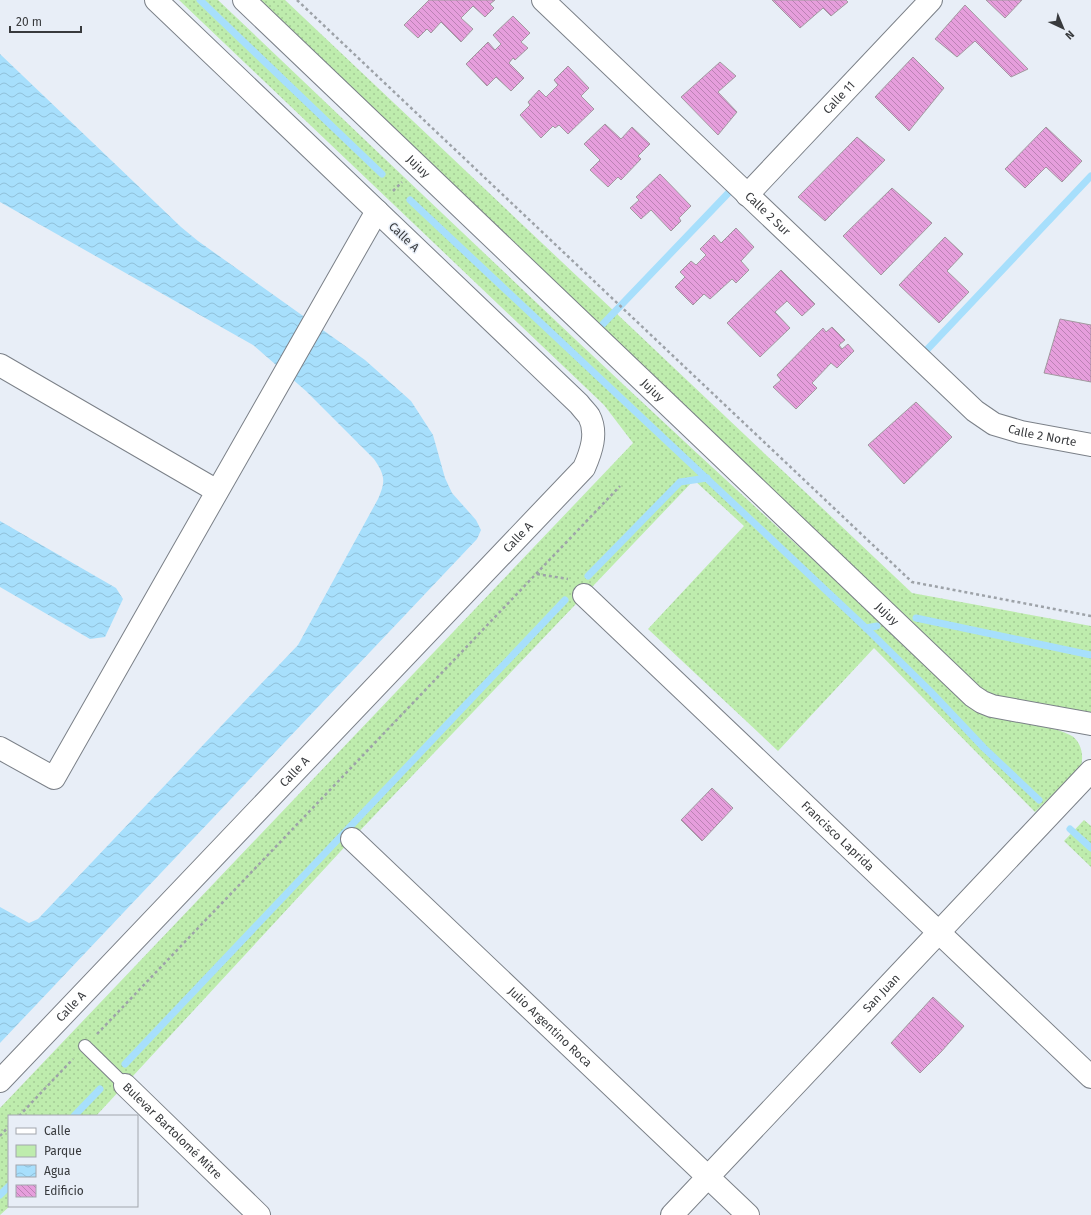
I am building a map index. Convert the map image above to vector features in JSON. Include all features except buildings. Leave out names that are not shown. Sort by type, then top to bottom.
[{"type":"street","name":"Calle A","points":[[0,1081],[584,468],[592,451],[593,435],[589,418],[579,404],[156,0]]},
{"type":"street","name":"Jujuy","points":[[244,0],[973,696],[992,706],[1091,724]]},
{"type":"street","name":"Calle 2 Sur","points":[[543,0],[975,411],[994,424]]},
{"type":"street","name":"Calle 11","points":[[747,195],[931,0]]},
{"type":"street","points":[[0,748],[54,778],[377,210]]},
{"type":"street","points":[[0,365],[217,490]]},
{"type":"street","name":"Calle 2 Norte","points":[[994,424],[1021,432],[1091,445]]},
{"type":"street","name":"Francisco Laprida","points":[[584,595],[1091,1077]]},
{"type":"street","name":"San Juan","points":[[672,1215],[1091,771]]},
{"type":"street","name":"Julio Argentino Roca","points":[[352,839],[748,1215]]},
{"type":"street","name":"Bulevar Bartolomé Mitre","points":[[126,1085],[259,1215]]},
{"type":"lane","name":"Bulevar Bartolomé Mitre","points":[[85,1046],[126,1085]]},
{"type":"path","points":[[296,0],[912,582],[1091,616]]},
{"type":"path","points":[[20,1115],[620,486]]},
{"type":"path","points":[[537,574],[568,579],[584,595]]},
{"type":"path","points":[[0,1136],[8,1127]]},
{"type":"green space","points":[[179,0],[218,0],[599,362],[889,628],[987,715],[1051,728],[1074,737],[1081,749],[1082,754],[1080,768],[1035,812],[874,648],[778,751],[648,629],[744,526],[694,480],[352,839],[97,1115],[8,1115],[9,1207],[0,1215],[0,1108],[633,443],[604,405]]},
{"type":"green space","points":[[260,0],[285,0],[912,593],[1091,626],[1091,714],[983,693]]},
{"type":"green space","points":[[1084,820],[1091,826],[1091,867],[1064,841]]},
{"type":"water","points":[[0,54],[181,227],[198,241],[365,360],[411,401],[433,435],[445,478],[452,493],[476,520],[481,530],[477,539],[0,1043],[0,907],[29,923],[38,919],[298,645],[378,499],[383,478],[374,459],[306,391],[253,345],[0,202]]},
{"type":"water","points":[[0,521],[116,588],[123,599],[105,637],[90,639],[0,587]]},
{"type":"waterway","points":[[200,0],[382,174]]},
{"type":"waterway","points":[[921,356],[1091,176]]},
{"type":"waterway","points":[[603,324],[735,186]]},
{"type":"waterway","points":[[410,200],[866,628],[931,692],[984,748],[1039,800]]},
{"type":"waterway","points":[[588,576],[680,482],[707,478]]},
{"type":"waterway","points":[[125,1064],[565,600]]},
{"type":"waterway","points":[[916,618],[1091,655]]},
{"type":"waterway","points":[[866,628],[877,626]]},
{"type":"waterway","points":[[1070,829],[1091,848]]},
{"type":"waterway","points":[[75,1115],[100,1089]]},
{"type":"waterway","points":[[0,1195],[8,1187]]}]
